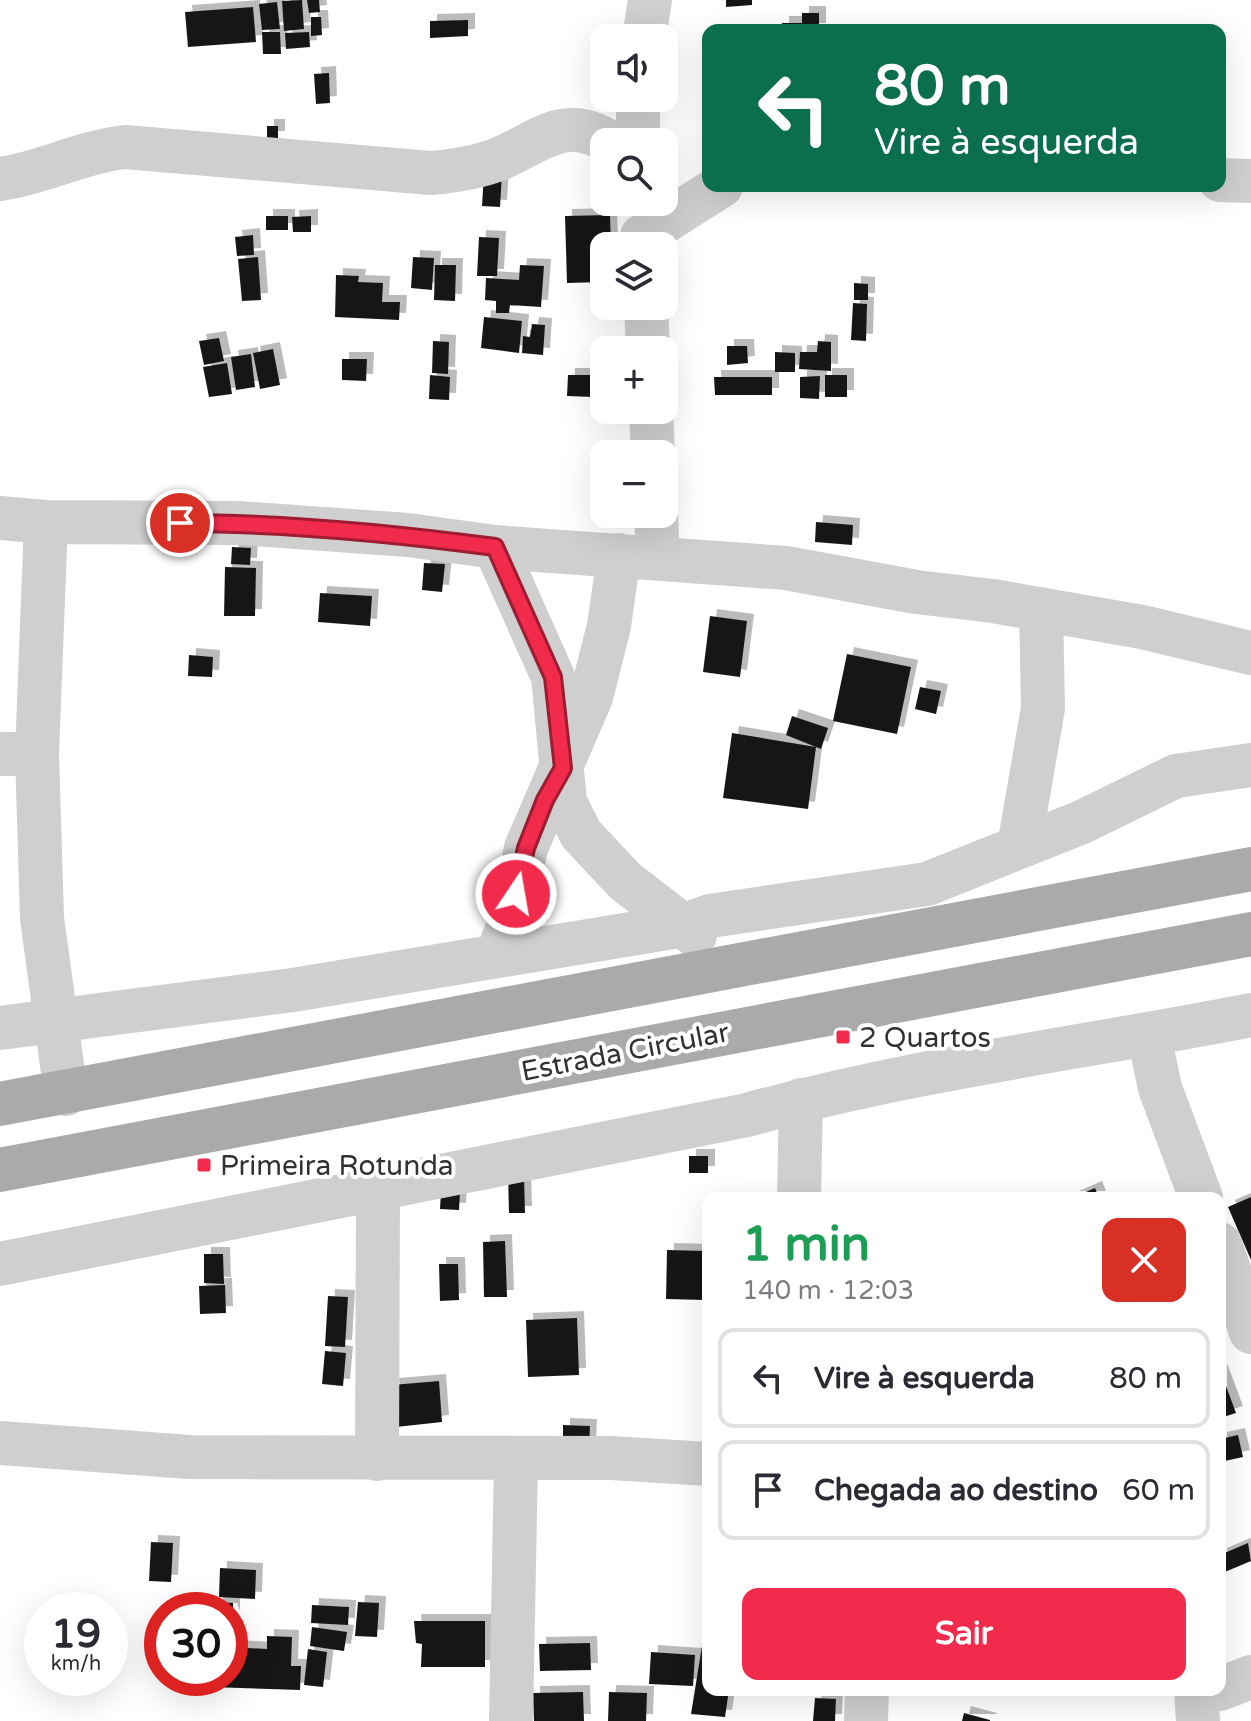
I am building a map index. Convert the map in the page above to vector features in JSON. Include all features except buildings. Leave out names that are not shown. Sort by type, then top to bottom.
[{"type":"main road","points":[[0,1104],[1251,869]]},
{"type":"main road","name":"Estrada Circular","points":[[0,1170],[1251,934]]},
{"type":"street","points":[[646,24],[650,0]]},
{"type":"street","points":[[0,179],[27,175],[101,150],[125,147],[431,173],[481,166],[549,132],[585,130],[590,132]]},
{"type":"street","points":[[1226,180],[1251,181]]},
{"type":"street","points":[[642,228],[710,192]]},
{"type":"street","points":[[0,518],[46,522],[239,523],[408,535],[495,547],[786,568],[916,592],[1142,627],[1251,653]]},
{"type":"street","points":[[46,522],[18,754],[66,1094]]},
{"type":"street","points":[[498,953],[511,918],[526,848],[545,800],[563,768],[650,528]]},
{"type":"street","points":[[495,547],[553,677],[565,802],[581,834],[625,881],[685,925],[727,968]]},
{"type":"street","points":[[1019,847],[1043,708],[1041,609]]},
{"type":"street","points":[[0,1028],[293,990],[498,953],[685,925],[710,916],[927,884],[1019,847],[1176,776],[1251,765]]},
{"type":"street","points":[[0,1264],[240,1213],[378,1190],[747,1115],[801,1100],[1005,1056],[1149,1035],[1251,1015]]},
{"type":"street","points":[[1149,1035],[1160,1088],[1199,1192]]},
{"type":"street","points":[[799,1192],[801,1100]]},
{"type":"street","points":[[377,1459],[378,1190]]},
{"type":"street","points":[[1226,1261],[1251,1332]]},
{"type":"street","points":[[0,1443],[189,1457],[611,1458],[702,1464]]},
{"type":"street","points":[[511,1721],[516,1460]]},
{"type":"street","points":[[1226,1688],[1251,1677]]},
{"type":"street","points":[[866,1721],[867,1696]]},
{"type":"place","name":"2 Quartos","points":[[843,1037]]},
{"type":"place","name":"Primeira Rotunda","points":[[204,1165]]},
{"type":"route","points":[[180,523],[239,523],[408,535],[495,547],[515,598],[531,624],[553,677],[563,768],[545,800],[526,848],[516,894]]}]
